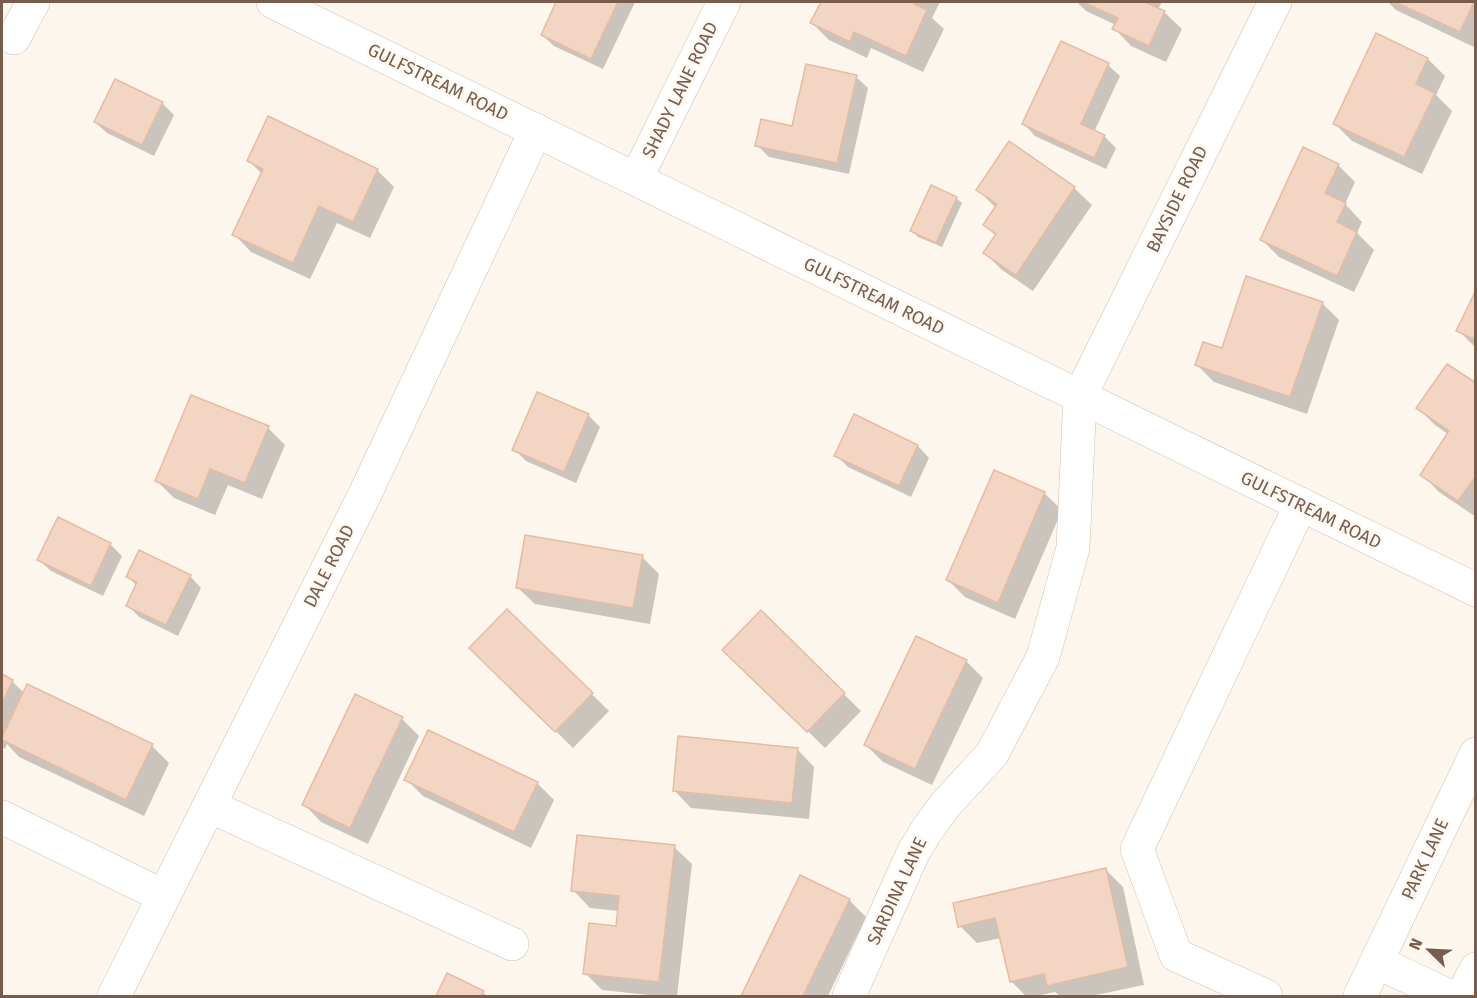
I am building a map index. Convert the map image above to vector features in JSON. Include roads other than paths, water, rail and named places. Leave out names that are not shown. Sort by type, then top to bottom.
[{"type":"street","points":[[14,38],[33,2]]},
{"type":"street","name":"GULFSTREAM ROAD","points":[[273,2],[1476,590]]},
{"type":"street","name":"SHADY LANE ROAD","points":[[636,179],[724,2]]},
{"type":"street","name":"BAYSIDE ROAD","points":[[1080,396],[1275,2]]},
{"type":"street","name":"DALE ROAD","points":[[114,996],[365,494],[536,130]]},
{"type":"street","name":"SARDINA LANE","points":[[849,996],[913,854],[945,805],[992,754],[1043,657],[1072,548],[1080,396]]},
{"type":"street","points":[[1266,996],[1176,955],[1137,849],[1301,504]]},
{"type":"street","name":"PARK LANE","points":[[1360,996],[1467,794],[1476,754]]},
{"type":"street","points":[[209,806],[512,944]]},
{"type":"street","points":[[2,817],[163,896]]},
{"type":"street","points":[[1377,962],[1449,996]]},
{"type":"street","points":[[1462,996],[1476,969]]}]
